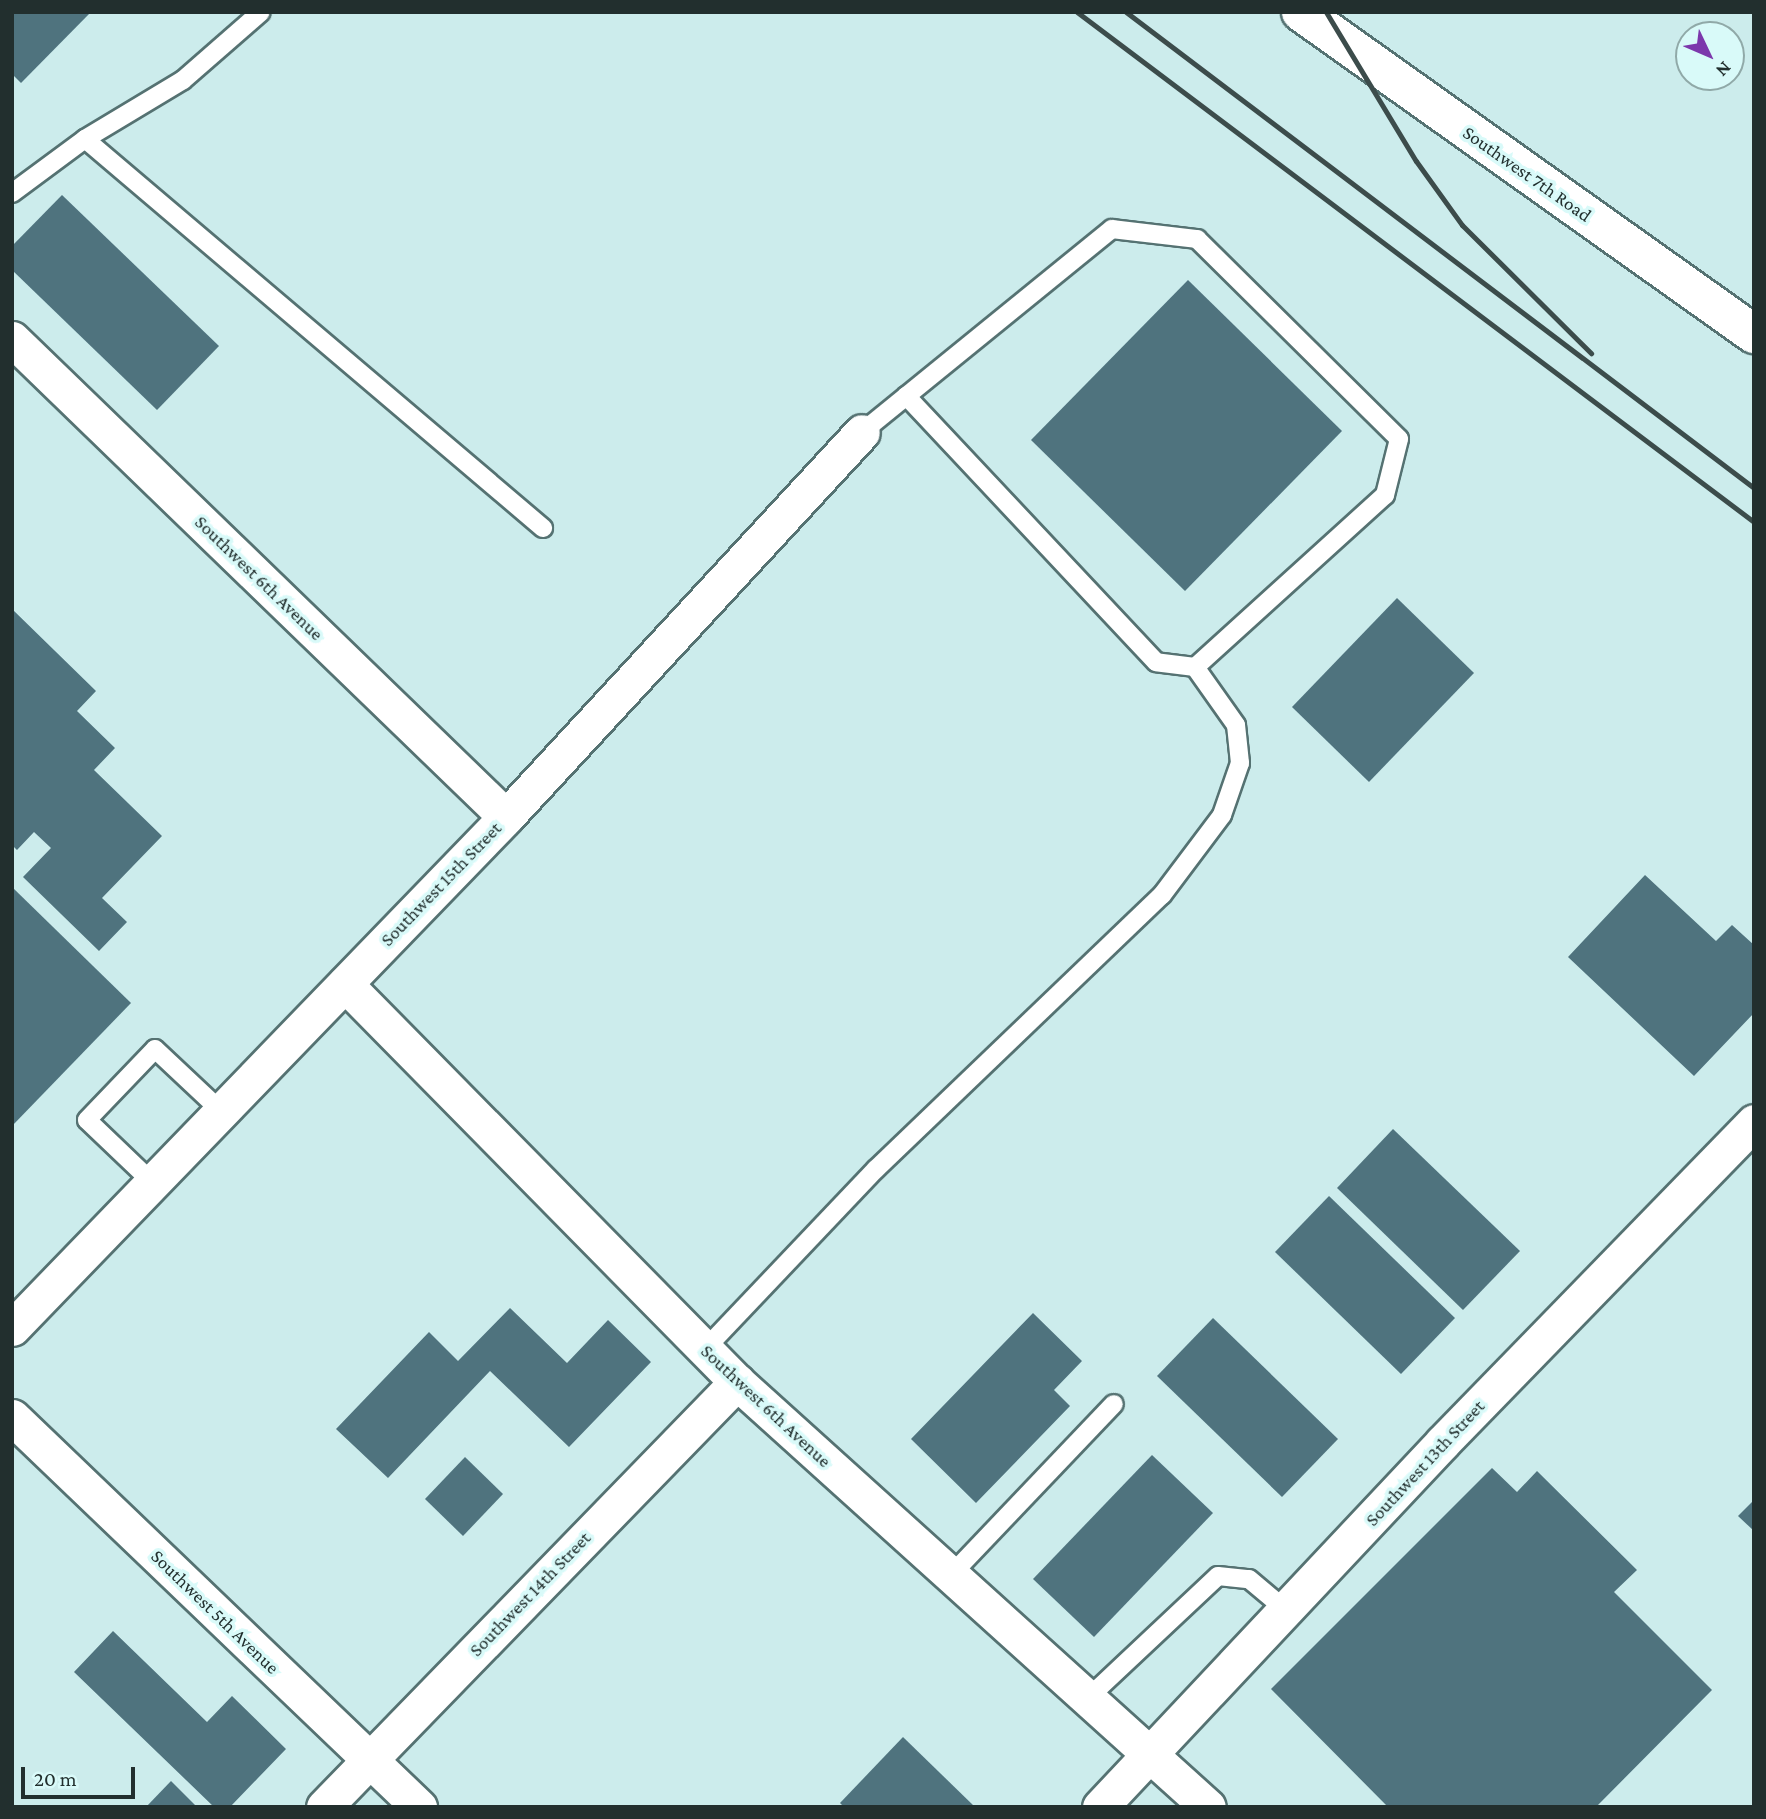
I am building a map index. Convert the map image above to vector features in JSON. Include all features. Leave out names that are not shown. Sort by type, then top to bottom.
[{"type":"street","name":"Southwest 7th Road","points":[[1301,12],[1754,334]]},
{"type":"street","name":"Southwest 6th Avenue","points":[[12,340],[506,817]]},
{"type":"street","name":"Southwest 15th Street","points":[[12,1328],[506,817],[862,432]]},
{"type":"street","name":"Southwest 6th Avenue","points":[[345,984],[737,1382],[1208,1807]]},
{"type":"street","name":"Southwest 13th Street","points":[[1100,1807],[1754,1122]]},
{"type":"street","name":"Southwest 14th Street","points":[[324,1807],[737,1382]]},
{"type":"street","name":"Southwest 5th Avenue","points":[[12,1417],[419,1807]]},
{"type":"lane","points":[[12,193],[85,139],[183,80],[261,12]]},
{"type":"lane","points":[[85,139],[543,528]]},
{"type":"lane","points":[[862,432],[1112,229],[1197,239],[1398,439],[1385,495],[1195,667]]},
{"type":"lane","points":[[705,1349],[876,1169],[1162,895],[1222,815],[1240,763],[1236,725],[1195,667],[1156,662],[906,396]]},
{"type":"lane","points":[[153,1183],[87,1120],[155,1049],[222,1112]]},
{"type":"lane","points":[[951,1575],[1114,1404]]},
{"type":"lane","points":[[1088,1698],[1218,1576],[1249,1579],[1286,1610]]},
{"type":"building","points":[[12,12],[91,12],[21,83],[12,74]]},
{"type":"building","points":[[62,195],[219,346],[157,410],[12,270],[12,246]]},
{"type":"building","points":[[1188,280],[1342,431],[1185,591],[1031,440]]},
{"type":"building","points":[[1397,598],[1474,673],[1369,782],[1292,707]]},
{"type":"building","points":[[12,609],[96,691],[77,711],[115,748],[94,770],[162,836],[102,898],[127,922],[99,951],[23,877],[51,848],[34,832],[17,850],[12,845]]},
{"type":"building","points":[[1645,875],[1716,941],[1732,925],[1754,945],[1754,1013],[1694,1076],[1568,957]]},
{"type":"building","points":[[12,887],[131,1003],[12,1126]]},
{"type":"building","points":[[1393,1129],[1520,1251],[1463,1310],[1337,1188]]},
{"type":"building","points":[[1329,1196],[1455,1318],[1401,1374],[1275,1252]]},
{"type":"building","points":[[510,1308],[567,1363],[608,1320],[651,1362],[569,1447],[490,1371],[388,1478],[336,1429],[429,1332],[458,1361]]},
{"type":"building","points":[[1033,1313],[1082,1361],[1054,1390],[1070,1406],[976,1503],[911,1439]]},
{"type":"building","points":[[1213,1318],[1338,1439],[1282,1497],[1157,1376]]},
{"type":"building","points":[[1152,1455],[1213,1513],[1094,1637],[1033,1579]]},
{"type":"building","points":[[465,1457],[503,1494],[463,1536],[425,1499]]},
{"type":"building","points":[[1492,1468],[1517,1492],[1537,1471],[1637,1570],[1614,1592],[1712,1690],[1596,1807],[1388,1807],[1271,1689]]},
{"type":"building","points":[[1754,1500],[1754,1531],[1738,1516]]},
{"type":"building","points":[[113,1631],[207,1722],[232,1696],[286,1749],[230,1807],[214,1807],[74,1672]]},
{"type":"building","points":[[903,1737],[975,1807],[844,1807],[840,1803]]},
{"type":"building","points":[[171,1781],[197,1807],[146,1807]]},
{"type":"railway","points":[[1077,12],[1754,522]]},
{"type":"railway","points":[[1126,12],[1754,488]]},
{"type":"railway","points":[[1326,12],[1416,161],[1462,225],[1591,353]]}]
